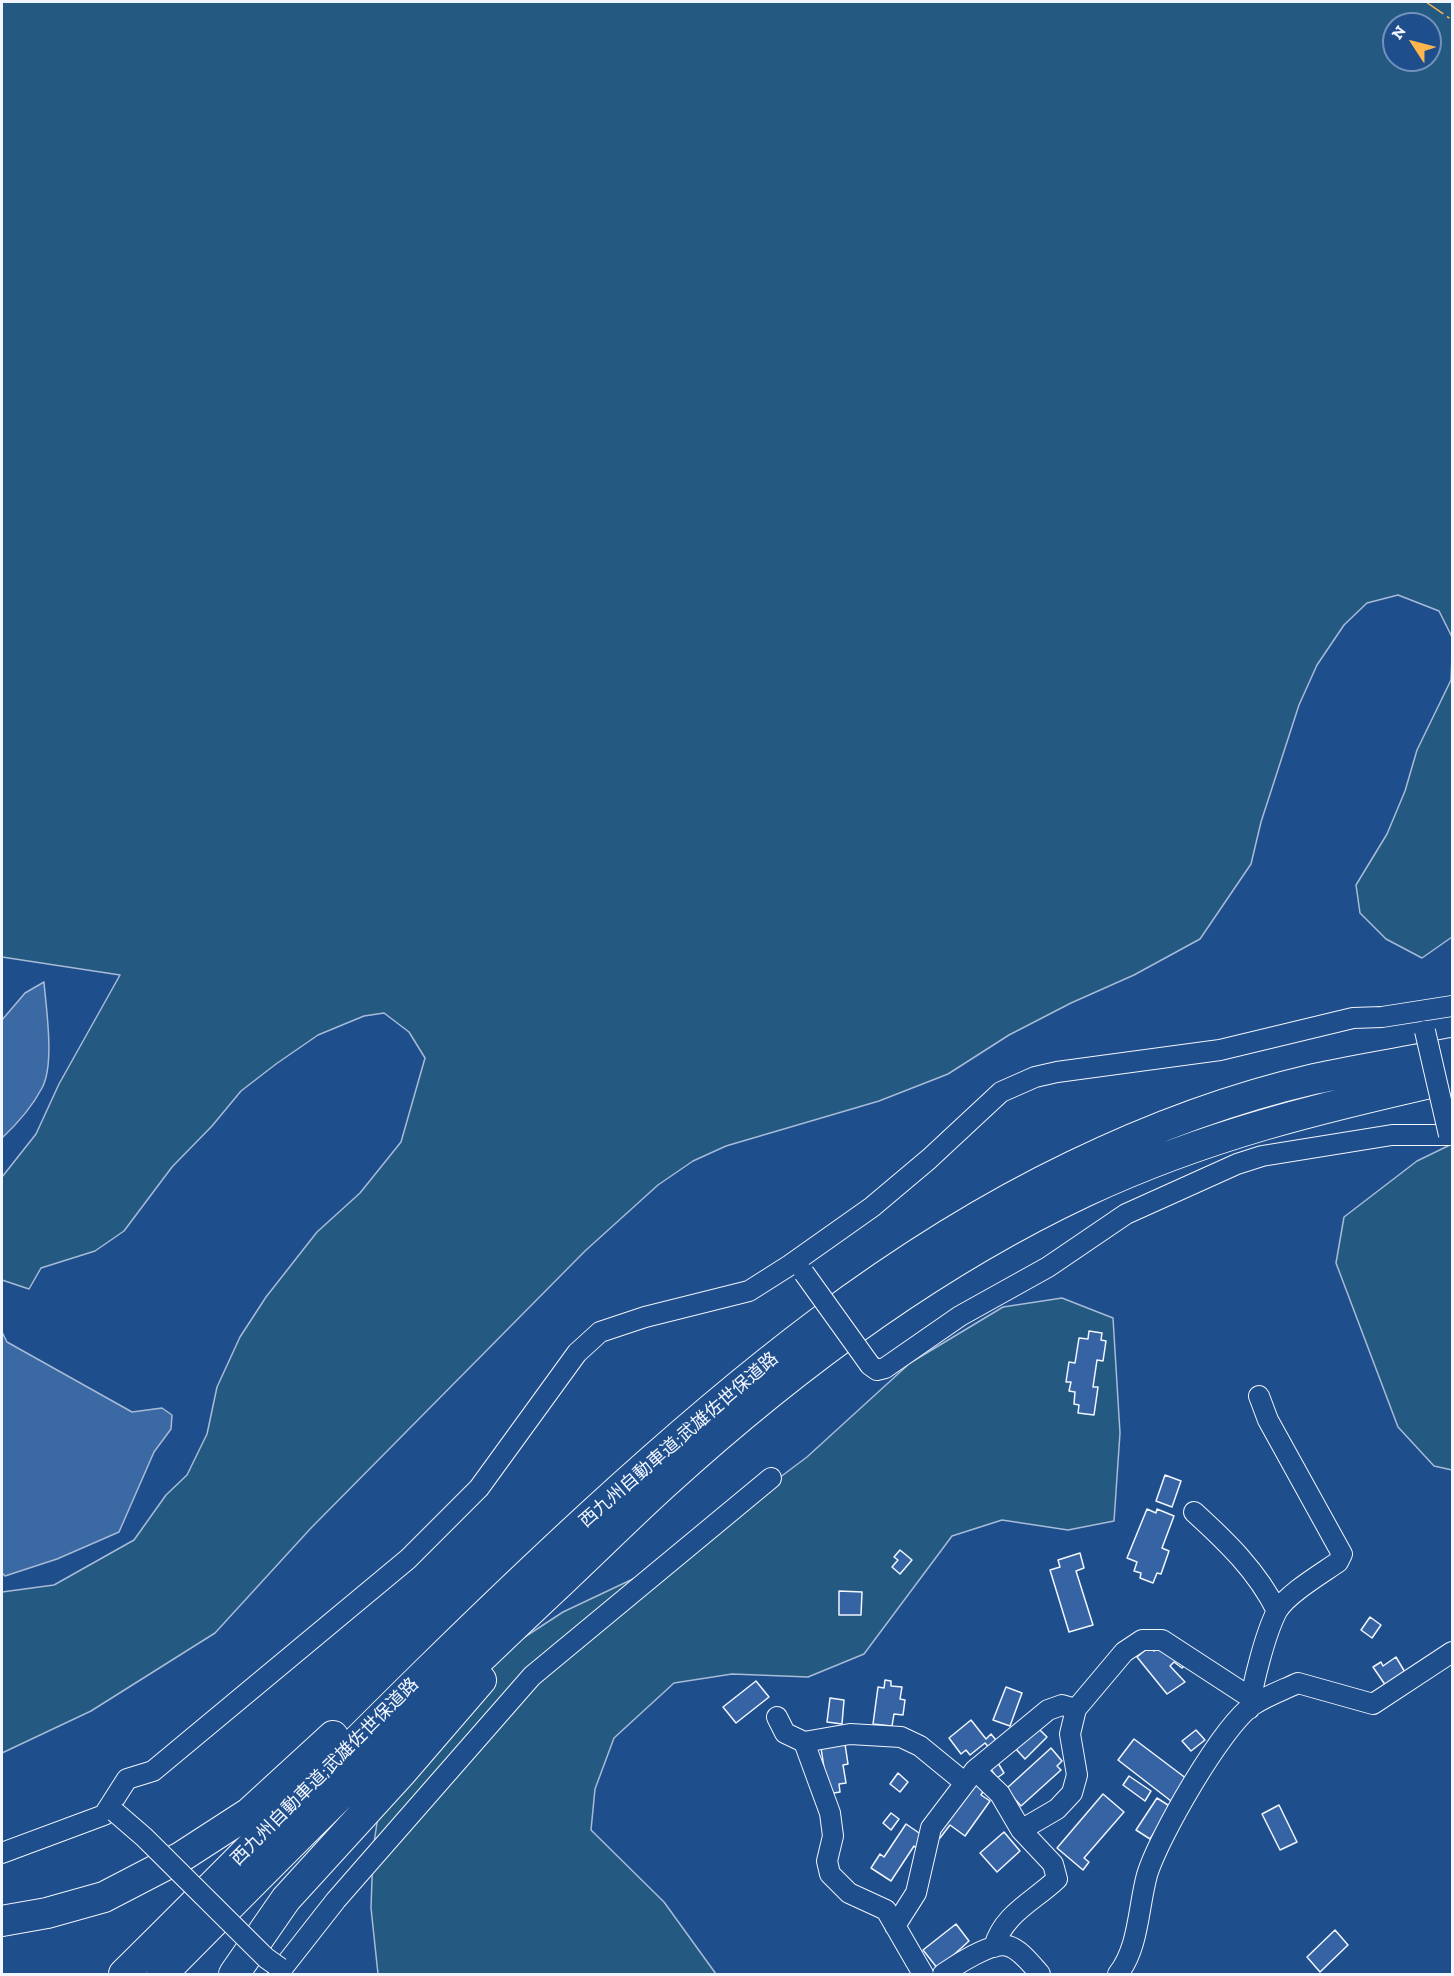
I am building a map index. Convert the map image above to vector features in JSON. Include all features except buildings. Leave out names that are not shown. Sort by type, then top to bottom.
[{"type":"highway","name":"西九州自動車道;武雄佐世保道路","points":[[162,1974],[739,1383],[810,1328],[897,1266],[984,1214],[1072,1166],[1157,1130],[1230,1104],[1312,1080],[1452,1053]]},
{"type":"highway","name":"西九州自動車道;武雄佐世保道路","points":[[124,1974],[333,1763],[568,1556],[664,1484],[825,1350],[911,1290],[996,1238],[1083,1192],[1167,1156],[1230,1134],[1319,1108],[1452,1078]]},
{"type":"highway","points":[[2,1921],[47,1913],[105,1897],[181,1857],[249,1813],[433,1646],[568,1556]]},
{"type":"highway","points":[[234,1974],[286,1899],[400,1774],[568,1556]]},
{"type":"street","points":[[2,1853],[104,1815],[111,1809],[127,1779],[153,1771],[408,1559],[479,1488],[577,1353],[600,1332],[645,1317],[732,1297],[799,1267],[913,1173],[1001,1092],[1035,1077],[1220,1050],[1353,1018],[1452,1006]]},
{"type":"street","points":[[799,1267],[870,1365],[877,1370],[885,1368],[960,1316],[1048,1267],[1126,1215],[1237,1164],[1262,1156],[1392,1135],[1449,1135],[1420,1011]]},
{"type":"street","points":[[1118,1974],[1128,1961],[1148,1873],[1199,1771],[1250,1703],[1254,1680],[1278,1611],[1290,1598],[1338,1562],[1342,1554],[1268,1420],[1258,1396]]},
{"type":"street","points":[[111,1809],[144,1837],[279,1971],[336,1900],[532,1676],[771,1478]]},
{"type":"street","points":[[1194,1512],[1234,1549],[1260,1581],[1278,1611]]},
{"type":"street","points":[[1021,1830],[1057,1809],[1072,1793],[1077,1775],[1070,1734],[1076,1709],[1124,1652],[1142,1640],[1151,1638],[1173,1646],[1250,1703]]},
{"type":"street","points":[[1250,1703],[1298,1683],[1373,1704],[1452,1652]]},
{"type":"street","points":[[895,1926],[916,1893],[931,1828],[970,1776],[1047,1710],[1062,1705],[1076,1709]]},
{"type":"street","points":[[777,1717],[785,1733],[804,1742],[850,1734],[901,1737],[1000,1794],[1021,1830],[1053,1864],[1057,1879],[1005,1923],[994,1947]]},
{"type":"street","points":[[804,1742],[830,1813],[833,1836],[827,1861],[830,1874],[849,1893],[886,1911],[923,1974]]},
{"type":"street","points":[[942,1974],[1001,1944],[1011,1946],[1040,1974]]},
{"type":"shaded area","points":[[2,2],[1452,2],[1452,637],[1439,611],[1398,595],[1367,603],[1344,625],[1317,665],[1299,705],[1261,822],[1251,864],[1200,939],[1134,975],[1071,1003],[1009,1035],[948,1074],[879,1101],[726,1146],[693,1161],[658,1185],[585,1251],[311,1528],[215,1633],[91,1711],[2,1753],[2,1592],[54,1585],[134,1540],[166,1495],[187,1475],[207,1434],[217,1387],[240,1337],[266,1297],[317,1232],[360,1193],[401,1142],[425,1058],[409,1032],[384,1013],[364,1016],[318,1035],[241,1091],[212,1126],[172,1167],[124,1231],[95,1251],[41,1268],[29,1289],[2,1280],[2,1177],[36,1134],[59,1084],[120,975],[2,957]]},
{"type":"shaded area","points":[[1452,656],[1452,937],[1422,958],[1386,939],[1360,913],[1356,885],[1387,834],[1405,791],[1417,750],[1451,680]]},
{"type":"shaded area","points":[[44,982],[49,1036],[46,1078],[29,1108],[2,1138],[2,1020],[25,993]]},
{"type":"shaded area","points":[[1452,1144],[1452,1470],[1434,1466],[1398,1427],[1336,1263],[1344,1217],[1417,1161]]},
{"type":"shaded area","points":[[1062,1298],[1113,1318],[1120,1433],[1114,1521],[1068,1530],[1002,1520],[952,1536],[864,1654],[808,1677],[732,1674],[674,1683],[614,1738],[595,1789],[591,1830],[664,1902],[716,1974],[378,1974],[371,1908],[373,1850],[379,1809],[491,1659],[563,1612],[635,1578],[707,1532],[807,1457],[910,1363],[1003,1307]]},
{"type":"shaded area","points":[[2,1332],[7,1342],[132,1412],[162,1408],[172,1415],[171,1429],[154,1452],[119,1532],[57,1559],[5,1576],[2,1573]]},
{"type":"power","points":[[1426,2],[1452,20]]}]
